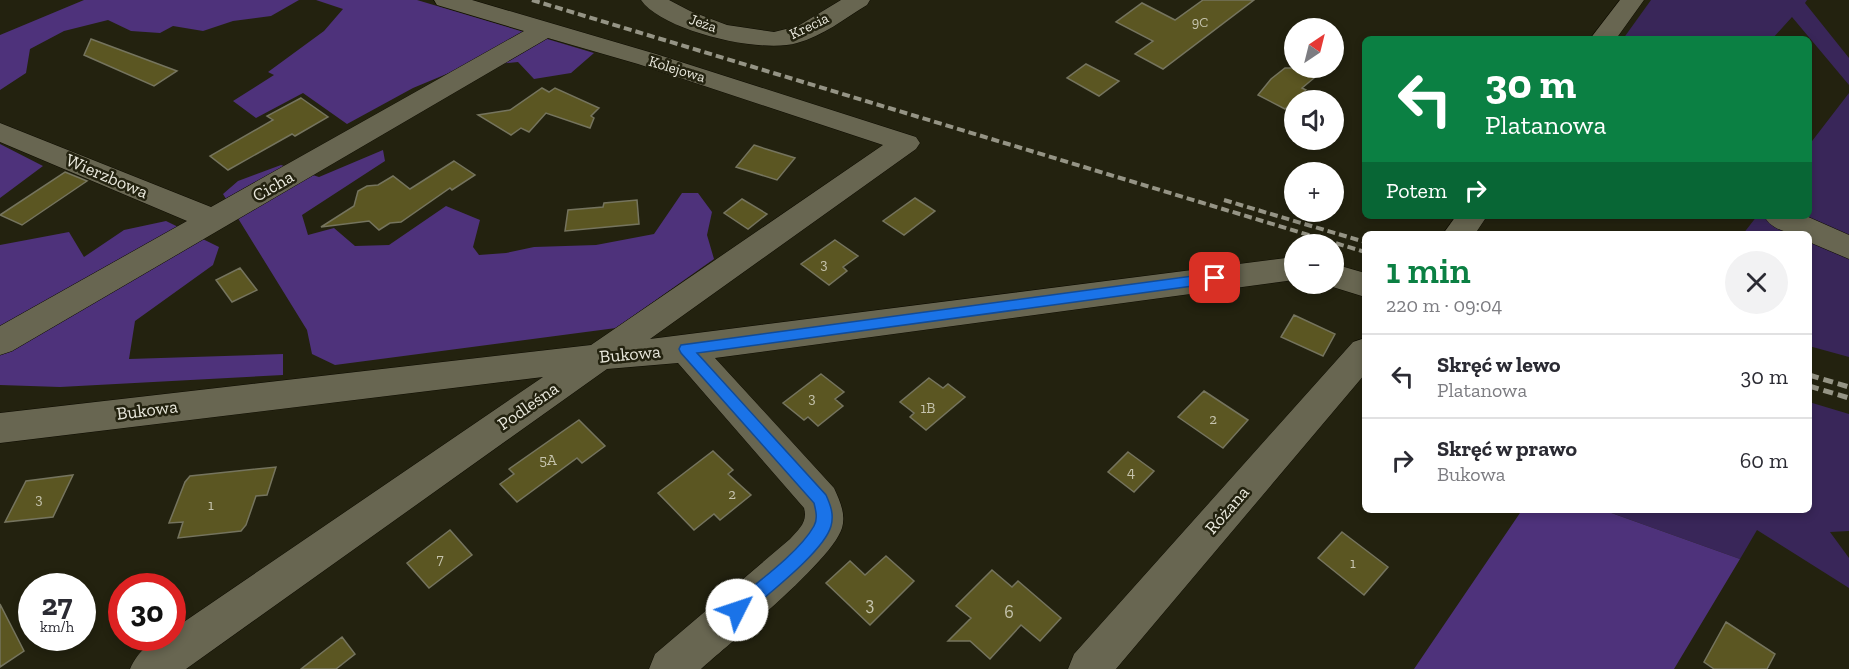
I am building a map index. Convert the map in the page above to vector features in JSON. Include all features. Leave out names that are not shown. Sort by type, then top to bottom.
[{"type":"street","name":"Kolejowa","points":[[446,0],[664,64],[906,143]]},
{"type":"street","name":"Jeża","points":[[653,0],[665,9],[690,19],[758,39]]},
{"type":"street","name":"Krecia","points":[[758,39],[774,40],[791,37],[858,0]]},
{"type":"street","points":[[1605,36],[1632,0]]},
{"type":"street","name":"Cicha","points":[[0,342],[512,47],[546,30]]},
{"type":"street","name":"Wierzbowa","points":[[0,132],[213,220]]},
{"type":"street","name":"Podleśna","points":[[151,669],[906,143]]},
{"type":"street","points":[[1460,231],[1470,219]]},
{"type":"street","points":[[1786,219],[1812,231]]},
{"type":"street","points":[[1812,231],[1849,248]]},
{"type":"street","name":"Bukowa","points":[[0,428],[598,357],[686,349],[1284,270]]},
{"type":"street","points":[[1344,279],[1362,284]]},
{"type":"street","points":[[670,669],[804,551],[823,528],[825,514],[821,500],[686,349]]},
{"type":"street","name":"Różana","points":[[1098,666],[1362,355]]},
{"type":"shaded area","points":[[84,0],[299,0],[271,16],[233,21],[203,31],[173,26],[160,33],[131,31],[108,20],[64,31],[30,49],[26,73],[0,90],[0,35]]},
{"type":"shaded area","points":[[316,0],[417,0],[594,53],[571,73],[534,79],[518,62],[461,68],[413,88],[347,124],[303,93],[256,118],[233,101],[274,75],[268,72],[324,31],[343,9]]},
{"type":"shaded area","points":[[1651,0],[1807,0],[1805,3],[1849,58],[1849,85],[1812,41],[1812,36],[1808,36],[1792,17],[1775,36],[1625,36]]},
{"type":"shaded area","points":[[1849,93],[1849,243],[1799,219],[1812,219],[1812,141]]},
{"type":"shaded area","points":[[0,144],[43,166],[0,198]]},
{"type":"shaded area","points":[[383,150],[385,161],[302,215],[308,235],[334,228],[355,246],[389,245],[446,206],[480,220],[473,247],[479,255],[506,253],[534,247],[596,245],[654,234],[682,193],[698,193],[712,212],[707,235],[714,259],[616,328],[335,365],[312,354],[307,330],[223,194],[238,181],[281,165],[319,177]]},
{"type":"shaded area","points":[[1755,219],[1772,219],[1798,231],[1745,231]]},
{"type":"shaded area","points":[[166,221],[219,247],[213,265],[135,321],[129,359],[283,354],[283,375],[60,387],[0,385],[0,245],[69,232],[84,257],[124,230]]},
{"type":"shaded area","points":[[1812,237],[1849,255],[1849,357],[1812,347]]},
{"type":"shaded area","points":[[1812,403],[1849,414],[1849,531],[1830,532],[1849,558],[1849,588],[1757,530],[1740,559],[1611,513],[1812,513]]},
{"type":"shaded area","points":[[1520,513],[1611,513],[1740,559],[1674,669],[1414,669]]},
{"type":"building","points":[[1203,0],[1254,0],[1163,69],[1135,54],[1153,41],[1116,22],[1142,3],[1175,20]]},
{"type":"building","points":[[91,39],[177,71],[154,86],[84,55]]},
{"type":"building","points":[[1086,64],[1119,81],[1099,96],[1067,78]]},
{"type":"building","points":[[1284,69],[1284,78],[1314,78],[1302,88],[1306,90],[1284,90],[1284,108],[1258,95],[1271,79]]},
{"type":"building","points":[[542,88],[549,92],[555,88],[599,108],[591,116],[594,118],[590,128],[546,113],[529,132],[521,128],[511,135],[478,115],[510,110]]},
{"type":"building","points":[[301,98],[328,117],[295,136],[292,134],[228,170],[210,156],[273,120],[267,116]]},
{"type":"building","points":[[754,145],[795,158],[777,180],[736,167]]},
{"type":"building","points":[[454,161],[475,175],[452,190],[450,188],[401,222],[390,223],[379,230],[369,221],[321,227],[354,206],[358,191],[367,186],[378,185],[393,176],[410,189]]},
{"type":"building","points":[[65,172],[87,181],[22,225],[0,215]]},
{"type":"building","points":[[915,198],[935,211],[904,235],[883,221]]},
{"type":"building","points":[[742,199],[767,214],[748,229],[724,213]]},
{"type":"building","points":[[637,200],[639,224],[565,231],[568,210],[603,207],[604,203]]},
{"type":"building","points":[[835,240],[858,256],[843,267],[847,271],[829,285],[801,264]]},
{"type":"building","points":[[240,268],[257,290],[232,302],[216,280]]},
{"type":"building","points":[[1294,315],[1335,334],[1323,356],[1281,337]]},
{"type":"building","points":[[821,374],[844,392],[835,399],[843,406],[818,426],[808,417],[804,420],[783,403]]},
{"type":"building","points":[[929,378],[943,388],[948,384],[965,397],[926,430],[910,417],[914,413],[900,402]]},
{"type":"building","points":[[1204,391],[1248,420],[1223,448],[1178,417]]},
{"type":"building","points":[[579,420],[605,446],[582,463],[577,458],[517,502],[500,484],[514,474],[509,469]]},
{"type":"building","points":[[713,451],[733,470],[728,474],[751,495],[720,520],[714,514],[694,530],[658,493]]},
{"type":"building","points":[[1128,452],[1154,471],[1134,492],[1108,472]]},
{"type":"building","points":[[276,467],[267,495],[256,496],[246,525],[241,531],[178,538],[183,522],[169,523],[185,482],[190,476]]},
{"type":"building","points":[[73,475],[53,517],[5,522],[26,481]]},
{"type":"building","points":[[450,530],[472,555],[429,588],[407,563]]},
{"type":"building","points":[[1342,532],[1388,567],[1364,595],[1318,558]]},
{"type":"building","points":[[886,556],[914,581],[870,625],[826,583],[850,561],[865,575]]},
{"type":"building","points":[[992,570],[1012,587],[1018,581],[1061,618],[1040,641],[1021,625],[990,659],[970,641],[948,641],[971,618],[956,606]]},
{"type":"building","points":[[0,604],[18,639],[18,651],[24,651],[0,667]]},
{"type":"building","points":[[1726,622],[1775,654],[1767,669],[1714,669],[1704,662]]},
{"type":"building","points":[[342,637],[355,654],[336,669],[301,669]]},
{"type":"railway","points":[[532,0],[1362,251]]},
{"type":"railway","points":[[1224,200],[1362,241]]},
{"type":"railway","points":[[1812,376],[1849,387]]},
{"type":"railway","points":[[1812,387],[1849,398]]},
{"type":"route","points":[[737,610],[804,551],[823,528],[825,514],[821,500],[686,349],[1215,278]]}]
